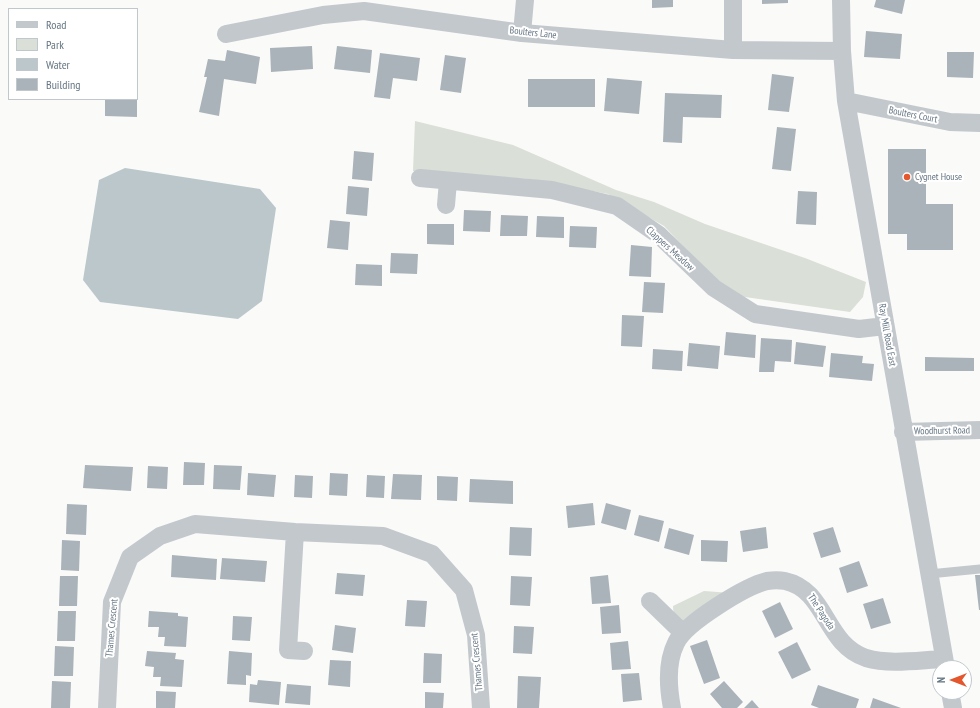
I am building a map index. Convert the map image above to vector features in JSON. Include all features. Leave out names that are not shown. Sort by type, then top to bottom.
[{"type":"street","points":[[522,33],[525,0]]},
{"type":"street","points":[[733,0],[733,50]]},
{"type":"street","name":"Ray Mill Road East","points":[[841,0],[842,51],[846,101],[903,432],[944,660]]},
{"type":"street","name":"Boulters Lane","points":[[226,34],[323,15],[364,11],[522,33],[733,50],[842,51]]},
{"type":"street","name":"Boulters Court","points":[[846,101],[950,122],[980,123]]},
{"type":"street","name":"Clappers Meadow","points":[[420,178],[552,190],[617,206],[659,235],[714,288],[755,314],[859,329],[885,326]]},
{"type":"street","points":[[446,205],[448,181]]},
{"type":"street","name":"Woodhurst Road","points":[[903,432],[980,430]]},
{"type":"street","name":"Thames Crescent","points":[[107,708],[112,602],[130,557],[160,536],[195,524],[295,532],[383,536],[432,554],[464,590],[476,635],[481,708]]},
{"type":"street","points":[[293,655],[295,532]]},
{"type":"street","name":"The Pagoda","points":[[672,708],[668,678],[676,642],[682,632],[726,601],[749,588],[767,581],[785,581],[803,588],[810,594],[837,636],[855,653],[878,660],[932,662]]},
{"type":"street","points":[[650,601],[682,632]]},
{"type":"lane","points":[[929,574],[980,569]]},
{"type":"green space","points":[[415,121],[513,145],[616,190],[654,202],[705,224],[805,258],[866,282],[863,297],[850,312],[738,296],[710,274],[664,226],[608,194],[530,179],[413,171]]},
{"type":"green space","points":[[704,591],[731,593],[687,623],[676,617],[673,606]]},
{"type":"water","points":[[125,168],[260,189],[276,208],[262,301],[238,319],[100,302],[83,280],[99,180]]},
{"type":"building","points":[[652,0],[673,0],[673,7],[652,8]]},
{"type":"building","points":[[762,0],[788,0],[788,3],[762,4]]},
{"type":"building","points":[[876,0],[905,0],[902,14],[874,7]]},
{"type":"building","points":[[866,31],[902,34],[900,59],[864,57]]},
{"type":"building","points":[[312,46],[313,69],[271,72],[270,48]]},
{"type":"building","points":[[337,46],[372,50],[370,73],[334,69]]},
{"type":"building","points":[[227,50],[260,57],[256,84],[224,79],[219,116],[199,112],[207,77],[204,77],[208,59],[225,61]]},
{"type":"building","points":[[947,52],[974,52],[973,78],[947,77]]},
{"type":"building","points":[[380,53],[420,58],[417,81],[393,78],[390,99],[374,97]]},
{"type":"building","points":[[445,55],[466,58],[461,93],[440,90]]},
{"type":"building","points":[[772,74],[794,77],[789,112],[768,110]]},
{"type":"building","points":[[607,78],[642,81],[639,114],[604,111]]},
{"type":"building","points":[[528,79],[595,79],[595,107],[528,107]]},
{"type":"building","points":[[665,93],[722,95],[721,118],[683,117],[682,143],[663,142]]},
{"type":"building","points":[[105,100],[137,100],[137,117],[105,116]]},
{"type":"building","points":[[777,127],[796,129],[791,171],[772,169]]},
{"type":"building","name":"Cygnet House","points":[[888,149],[926,149],[926,204],[953,204],[953,250],[907,250],[907,234],[888,234]]},
{"type":"building","points":[[354,151],[374,153],[372,181],[352,179]]},
{"type":"building","points":[[348,186],[369,188],[367,216],[346,214]]},
{"type":"building","points":[[798,191],[817,192],[816,225],[796,224]]},
{"type":"building","points":[[464,210],[491,211],[490,232],[463,231]]},
{"type":"building","points":[[501,215],[528,216],[527,236],[500,236]]},
{"type":"building","points":[[537,216],[564,217],[564,238],[536,237]]},
{"type":"building","points":[[330,220],[350,222],[348,250],[327,248]]},
{"type":"building","points":[[427,224],[454,224],[454,245],[427,244]]},
{"type":"building","points":[[570,226],[597,227],[596,248],[569,247]]},
{"type":"building","points":[[631,245],[652,247],[651,277],[629,276]]},
{"type":"building","points":[[391,253],[418,254],[417,274],[390,273]]},
{"type":"building","points":[[356,264],[382,265],[382,286],[355,285]]},
{"type":"building","points":[[644,282],[665,283],[663,313],[642,312]]},
{"type":"building","points":[[622,315],[644,316],[642,347],[621,346]]},
{"type":"building","points":[[726,332],[756,335],[755,358],[724,355]]},
{"type":"building","points":[[761,338],[792,340],[791,362],[775,361],[774,372],[759,372]]},
{"type":"building","points":[[796,342],[826,346],[823,367],[794,364]]},
{"type":"building","points":[[689,343],[720,346],[718,369],[687,366]]},
{"type":"building","points":[[653,349],[683,351],[682,371],[652,369]]},
{"type":"building","points":[[831,353],[863,356],[862,363],[874,364],[872,381],[829,377]]},
{"type":"building","points":[[925,357],[974,358],[974,371],[925,371]]},
{"type":"building","points":[[184,462],[205,463],[204,485],[183,485]]},
{"type":"building","points":[[85,465],[133,467],[131,491],[83,488]]},
{"type":"building","points":[[214,465],[242,466],[240,490],[213,489]]},
{"type":"building","points":[[148,466],[168,467],[167,489],[147,488]]},
{"type":"building","points":[[248,473],[276,475],[274,497],[247,495]]},
{"type":"building","points":[[330,473],[348,474],[347,496],[329,495]]},
{"type":"building","points":[[393,474],[422,475],[421,500],[391,499]]},
{"type":"building","points":[[295,475],[313,476],[312,498],[294,497]]},
{"type":"building","points":[[367,475],[385,476],[384,498],[366,497]]},
{"type":"building","points":[[437,476],[458,477],[457,501],[437,500]]},
{"type":"building","points":[[470,479],[513,481],[513,504],[469,502]]},
{"type":"building","points":[[593,503],[595,525],[568,528],[566,506]]},
{"type":"building","points":[[606,503],[631,510],[626,530],[601,523]]},
{"type":"building","points":[[67,504],[87,505],[86,535],[66,534]]},
{"type":"building","points":[[639,515],[664,521],[659,542],[634,535]]},
{"type":"building","points":[[510,527],[532,528],[531,556],[509,555]]},
{"type":"building","points":[[766,527],[768,548],[743,552],[740,531]]},
{"type":"building","points":[[833,527],[841,552],[821,558],[813,533]]},
{"type":"building","points":[[669,528],[694,535],[689,555],[664,548]]},
{"type":"building","points":[[62,540],[80,541],[79,571],[61,570]]},
{"type":"building","points":[[701,540],[728,541],[727,562],[701,561]]},
{"type":"building","points":[[172,555],[217,559],[216,580],[171,577]]},
{"type":"building","points":[[222,558],[267,561],[265,582],[220,579]]},
{"type":"building","points":[[859,561],[868,586],[847,593],[839,568]]},
{"type":"building","points":[[337,573],[365,575],[363,596],[335,594]]},
{"type":"building","points":[[608,575],[611,603],[592,604],[590,577]]},
{"type":"building","points":[[975,575],[980,575],[980,610],[979,610]]},
{"type":"building","points":[[60,576],[78,576],[77,606],[59,606]]},
{"type":"building","points":[[511,576],[532,577],[530,606],[510,605]]},
{"type":"building","points":[[883,598],[891,623],[871,629],[863,604]]},
{"type":"building","points":[[407,600],[427,601],[425,627],[405,626]]},
{"type":"building","points":[[780,602],[793,629],[775,638],[762,611]]},
{"type":"building","points":[[619,605],[621,633],[602,634],[600,607]]},
{"type":"building","points":[[58,611],[76,611],[75,641],[57,641]]},
{"type":"building","points":[[149,611],[178,613],[178,616],[188,617],[186,647],[164,646],[165,637],[158,637],[159,627],[148,627]]},
{"type":"building","points":[[233,616],[252,617],[250,641],[232,640]]},
{"type":"building","points":[[335,625],[356,628],[353,653],[332,650]]},
{"type":"building","points":[[514,626],[534,627],[532,654],[513,653]]},
{"type":"building","points":[[707,640],[720,678],[704,684],[690,646]]},
{"type":"building","points":[[628,641],[631,669],[612,670],[610,643]]},
{"type":"building","points":[[797,642],[811,670],[792,679],[778,652]]},
{"type":"building","points":[[55,646],[74,647],[73,676],[54,676]]},
{"type":"building","points":[[147,651],[176,653],[175,659],[184,660],[182,687],[160,686],[161,677],[153,677],[154,667],[145,666]]},
{"type":"building","points":[[229,651],[252,653],[251,676],[246,675],[246,685],[227,684]]},
{"type":"building","points":[[424,653],[442,654],[441,683],[423,683]]},
{"type":"building","points":[[330,660],[351,661],[350,687],[328,685]]},
{"type":"building","points":[[639,673],[642,700],[623,702],[621,674]]},
{"type":"building","points":[[518,676],[541,677],[539,708],[517,708]]},
{"type":"building","points":[[258,680],[281,682],[279,705],[249,702],[250,684],[257,685]]},
{"type":"building","points":[[52,681],[71,682],[70,708],[51,708]]},
{"type":"building","points":[[724,681],[743,702],[737,708],[722,708],[710,694]]},
{"type":"building","points":[[287,684],[311,686],[310,705],[285,703]]},
{"type":"building","points":[[818,685],[859,699],[856,708],[819,708],[811,705]]},
{"type":"building","points":[[156,691],[176,692],[175,708],[156,708]]},
{"type":"building","points":[[425,692],[444,693],[443,708],[425,708]]},
{"type":"building","points":[[873,698],[901,708],[870,708]]},
{"type":"building","points":[[752,700],[759,708],[744,708]]},
{"type":"place","name":"Cygnet House","points":[[907,177]]}]
